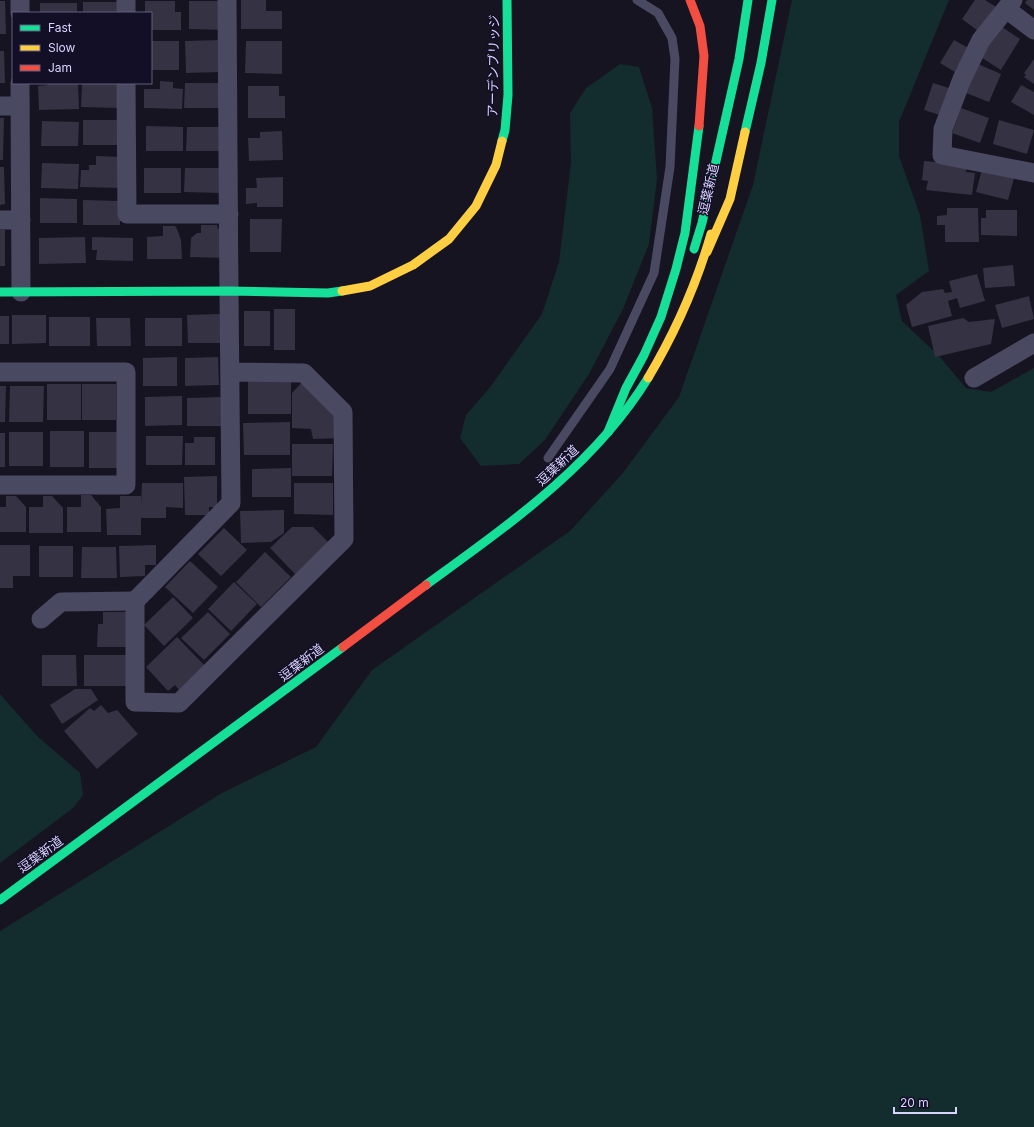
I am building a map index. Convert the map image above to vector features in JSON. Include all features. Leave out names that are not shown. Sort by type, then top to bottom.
[{"type":"main road","name":"アーデンブリッジ","points":[[0,292],[229,291],[328,293],[370,286],[413,265],[449,239],[476,206],[496,165],[504,130],[508,95],[507,0]]},
{"type":"main road","points":[[608,432],[626,388],[644,356],[661,317],[685,233],[701,109],[704,56],[700,26],[690,0]]},
{"type":"main road","name":"逗葉新道","points":[[691,260],[702,223],[739,59],[748,0]]},
{"type":"main road","points":[[707,252],[730,199],[761,63],[772,0]]},
{"type":"main road","name":"逗葉新道","points":[[0,900],[512,521],[558,484],[585,458],[608,432],[637,394],[657,362],[695,287],[707,252],[718,206]]},
{"type":"main road","name":"逗葉新道","points":[[608,432],[649,360],[675,304]]},
{"type":"street","points":[[20,0],[20,12]]},
{"type":"street","points":[[126,0],[126,12]]},
{"type":"street","points":[[227,0],[231,503],[135,601],[135,702],[179,703],[344,539],[343,412],[304,373],[230,372]]},
{"type":"street","points":[[1034,30],[1009,4],[982,40],[962,80],[944,129],[942,155],[1034,173]]},
{"type":"street","points":[[20,84],[21,292]]},
{"type":"street","points":[[126,84],[127,214],[228,214]]},
{"type":"street","points":[[0,106],[20,106]]},
{"type":"street","points":[[0,220],[21,220]]},
{"type":"street","points":[[974,378],[1034,343]]},
{"type":"street","points":[[0,372],[126,372],[126,485],[0,485]]},
{"type":"street","points":[[41,619],[61,602],[135,601]]},
{"type":"lane","points":[[548,458],[610,369],[654,273],[670,167],[675,59],[672,38],[658,13],[637,0]]},
{"type":"green space","points":[[792,0],[949,0],[899,122],[899,156],[920,215],[929,271],[896,295],[902,321],[939,356],[966,388],[991,392],[1034,368],[1034,1127],[0,1127],[0,931],[222,793],[316,747],[372,670],[570,531],[623,473],[679,397],[753,185]]},
{"type":"green space","points":[[620,64],[639,67],[652,108],[657,179],[649,244],[623,309],[589,374],[545,440],[519,464],[481,466],[460,438],[466,415],[491,386],[542,314],[559,262],[571,163],[570,113],[586,88]]},
{"type":"green space","points":[[0,694],[36,735],[80,773],[83,795],[73,808],[0,863]]},
{"type":"building","points":[[241,0],[266,0],[266,11],[282,11],[282,29],[241,29]]},
{"type":"building","points":[[975,0],[985,0],[998,8],[981,33],[962,19]]},
{"type":"building","points":[[1027,0],[1034,0],[1034,10],[1025,3]]},
{"type":"building","points":[[0,1],[5,1],[6,34],[0,34]]},
{"type":"building","points":[[145,1],[175,1],[175,12],[181,12],[181,30],[152,30],[152,12],[145,12]]},
{"type":"building","points":[[189,1],[221,1],[225,30],[189,29]]},
{"type":"building","points":[[83,2],[120,2],[120,12],[83,12]]},
{"type":"building","points":[[40,3],[77,3],[77,12],[40,12]]},
{"type":"building","points":[[999,25],[1020,39],[1001,70],[979,56]]},
{"type":"building","points":[[221,40],[222,72],[186,73],[185,41]]},
{"type":"building","points":[[954,40],[974,51],[960,75],[940,63]]},
{"type":"building","points":[[152,41],[179,41],[179,70],[152,70]]},
{"type":"building","points":[[246,41],[282,41],[282,74],[245,73]]},
{"type":"building","points":[[0,51],[4,51],[5,83],[0,83]]},
{"type":"building","points":[[1034,59],[1034,84],[1024,77],[1026,75],[1024,73]]},
{"type":"building","points":[[978,64],[1001,74],[989,102],[966,93]]},
{"type":"building","points":[[160,81],[173,82],[173,88],[183,89],[182,109],[144,108],[144,89],[160,89]]},
{"type":"building","points":[[185,83],[221,83],[221,108],[184,108]]},
{"type":"building","points":[[933,83],[955,90],[946,117],[924,110]]},
{"type":"building","points":[[78,84],[79,109],[39,110],[38,86]]},
{"type":"building","points":[[82,84],[119,84],[119,108],[81,107]]},
{"type":"building","points":[[1021,85],[1034,92],[1034,115],[1011,102]]},
{"type":"building","points":[[248,86],[279,86],[279,96],[285,96],[285,118],[248,118]]},
{"type":"building","points":[[961,108],[989,118],[980,143],[952,133]]},
{"type":"building","points":[[0,118],[4,118],[3,160],[0,160]]},
{"type":"building","points":[[83,120],[120,120],[120,145],[83,145]]},
{"type":"building","points":[[999,120],[1034,130],[1027,154],[993,144]]},
{"type":"building","points":[[42,121],[79,122],[78,146],[41,146]]},
{"type":"building","points":[[146,126],[183,127],[183,151],[146,151]]},
{"type":"building","points":[[187,127],[220,127],[220,151],[186,151]]},
{"type":"building","points":[[282,131],[283,160],[249,161],[248,138],[260,138],[260,132]]},
{"type":"building","points":[[96,156],[121,157],[121,188],[80,187],[81,170],[89,170],[89,165],[96,165]]},
{"type":"building","points":[[924,161],[967,165],[966,172],[975,173],[972,195],[926,190],[928,181],[922,180]]},
{"type":"building","points":[[42,163],[79,164],[78,189],[41,188]]},
{"type":"building","points":[[0,167],[4,167],[5,204],[0,205]]},
{"type":"building","points":[[144,168],[181,168],[181,193],[144,193]]},
{"type":"building","points":[[185,168],[221,168],[221,193],[184,192]]},
{"type":"building","points":[[982,169],[1014,178],[1008,200],[976,192]]},
{"type":"building","points":[[283,177],[283,207],[257,207],[257,203],[246,204],[246,188],[257,188],[256,178]]},
{"type":"building","points":[[40,198],[77,199],[77,223],[40,223]]},
{"type":"building","points":[[83,200],[120,201],[120,225],[83,225]]},
{"type":"building","points":[[947,208],[978,208],[979,242],[945,242],[945,225],[937,225],[937,216],[947,215]]},
{"type":"building","points":[[986,210],[1017,210],[1017,236],[981,235],[981,218],[986,218]]},
{"type":"building","points":[[250,219],[282,219],[281,252],[250,252]]},
{"type":"building","points":[[201,225],[217,225],[218,229],[228,229],[227,258],[190,257],[191,238],[197,233],[201,233]]},
{"type":"building","points":[[163,226],[175,226],[177,229],[181,240],[182,259],[147,259],[147,237],[163,236]]},
{"type":"building","points":[[0,230],[5,230],[5,266],[0,266]]},
{"type":"building","points":[[85,237],[86,263],[39,264],[39,238]]},
{"type":"building","points":[[92,237],[133,238],[133,261],[96,260],[97,250],[92,250]]},
{"type":"building","points":[[1013,265],[1015,286],[985,288],[983,268]]},
{"type":"building","points":[[977,274],[985,301],[960,308],[957,298],[948,301],[952,316],[912,327],[906,305],[922,292],[943,289],[945,293],[952,292],[949,281]]},
{"type":"building","points":[[1029,296],[1034,319],[1002,328],[995,305]]},
{"type":"building","points":[[274,309],[295,309],[295,350],[274,350]]},
{"type":"building","points":[[244,311],[270,311],[270,346],[244,346]]},
{"type":"building","points":[[221,314],[221,343],[188,343],[187,315]]},
{"type":"building","points":[[12,315],[46,315],[46,343],[12,344]]},
{"type":"building","points":[[0,316],[9,316],[9,344],[0,344]]},
{"type":"building","points":[[49,317],[90,317],[90,346],[49,346]]},
{"type":"building","points":[[96,318],[130,318],[131,346],[97,346]]},
{"type":"building","points":[[145,318],[182,318],[182,346],[145,346]]},
{"type":"building","points":[[963,318],[969,322],[995,319],[991,344],[935,357],[928,326]]},
{"type":"building","points":[[177,357],[177,386],[143,386],[143,358]]},
{"type":"building","points":[[218,357],[219,385],[185,386],[185,358]]},
{"type":"building","points":[[248,379],[291,379],[291,414],[248,414]]},
{"type":"building","points":[[304,380],[342,416],[342,438],[313,439],[311,429],[292,428],[292,393]]},
{"type":"building","points":[[47,384],[81,384],[81,420],[47,420]]},
{"type":"building","points":[[82,384],[116,384],[116,420],[82,420]]},
{"type":"building","points":[[0,386],[6,386],[5,422],[0,422]]},
{"type":"building","points":[[10,386],[44,386],[43,422],[9,422]]},
{"type":"building","points":[[182,396],[182,425],[145,426],[145,397]]},
{"type":"building","points":[[221,397],[221,426],[187,426],[187,398]]},
{"type":"building","points":[[290,422],[290,455],[244,455],[243,423]]},
{"type":"building","points":[[50,431],[84,431],[84,467],[50,467]]},
{"type":"building","points":[[9,432],[43,432],[43,466],[9,466]]},
{"type":"building","points":[[89,432],[123,432],[123,468],[89,468]]},
{"type":"building","points":[[0,433],[5,433],[5,467],[0,467]]},
{"type":"building","points":[[146,436],[183,436],[182,465],[146,465]]},
{"type":"building","points":[[194,437],[215,437],[215,465],[185,465],[185,443],[194,443]]},
{"type":"building","points":[[292,444],[333,444],[332,476],[292,476]]},
{"type":"building","points":[[291,468],[291,497],[252,497],[252,469]]},
{"type":"building","points":[[217,476],[217,507],[209,507],[209,515],[185,515],[184,477]]},
{"type":"building","points":[[142,483],[183,483],[183,508],[166,507],[166,518],[141,518],[141,535],[107,535],[106,509],[120,508],[120,496],[141,496],[141,506]]},
{"type":"building","points":[[294,483],[333,483],[333,515],[294,514]]},
{"type":"building","points":[[81,495],[91,495],[101,507],[101,532],[67,532],[67,507],[81,507]]},
{"type":"building","points":[[6,496],[16,496],[26,507],[26,532],[0,532],[0,507],[6,507]]},
{"type":"building","points":[[43,496],[52,496],[63,508],[63,533],[29,533],[29,507],[43,507]]},
{"type":"building","points":[[284,510],[284,533],[271,542],[241,543],[240,511]]},
{"type":"building","points":[[292,527],[313,527],[329,543],[296,575],[270,548]]},
{"type":"building","points":[[224,528],[247,550],[221,576],[198,554]]},
{"type":"building","points":[[0,545],[30,545],[30,576],[13,576],[13,588],[0,588]]},
{"type":"building","points":[[156,545],[156,565],[145,565],[145,576],[120,577],[119,546]]},
{"type":"building","points":[[39,546],[73,546],[73,577],[39,577]]},
{"type":"building","points":[[82,547],[116,547],[117,578],[81,578]]},
{"type":"building","points":[[265,552],[291,577],[261,607],[236,582]]},
{"type":"building","points":[[190,561],[218,587],[193,613],[165,587]]},
{"type":"building","points":[[234,582],[257,604],[231,631],[208,609]]},
{"type":"building","points":[[173,597],[193,618],[164,646],[144,625]]},
{"type":"building","points":[[103,612],[131,612],[131,647],[97,647],[98,624],[103,624]]},
{"type":"building","points":[[208,612],[230,634],[204,660],[181,638]]},
{"type":"building","points":[[177,637],[205,666],[179,690],[175,685],[168,691],[146,667]]},
{"type":"building","points":[[42,655],[76,655],[77,686],[42,686]]},
{"type":"building","points":[[84,655],[130,655],[130,686],[84,686]]},
{"type":"building","points":[[75,689],[91,689],[98,700],[62,724],[50,705]]},
{"type":"building","points":[[101,705],[108,713],[117,710],[138,734],[97,769],[64,731],[90,708],[94,711]]},
{"type":"traffic: fast","points":[[502,141],[505,130],[508,95],[507,0]]},
{"type":"traffic: fast","points":[[694,249],[702,223],[739,59],[748,0]]},
{"type":"traffic: fast","points":[[745,132],[761,63],[772,0]]},
{"type":"traffic: fast","points":[[608,432],[626,388],[644,355],[661,317],[676,269],[685,233],[699,126]]},
{"type":"traffic: fast","points":[[0,292],[229,291],[328,293],[342,291]]},
{"type":"traffic: fast","points":[[426,585],[488,540],[548,492],[576,466],[602,439],[626,410],[648,378]]},
{"type":"traffic: fast","points":[[0,900],[343,647]]},
{"type":"traffic: slow","points":[[707,252],[730,199],[745,132]]},
{"type":"traffic: slow","points":[[342,291],[370,286],[413,265],[449,239],[476,206],[496,165],[502,141]]},
{"type":"traffic: slow","points":[[648,378],[668,343],[692,290],[711,234]]},
{"type":"traffic: jam","points":[[690,0],[700,26],[704,56],[699,126]]},
{"type":"traffic: jam","points":[[343,647],[426,585]]}]
